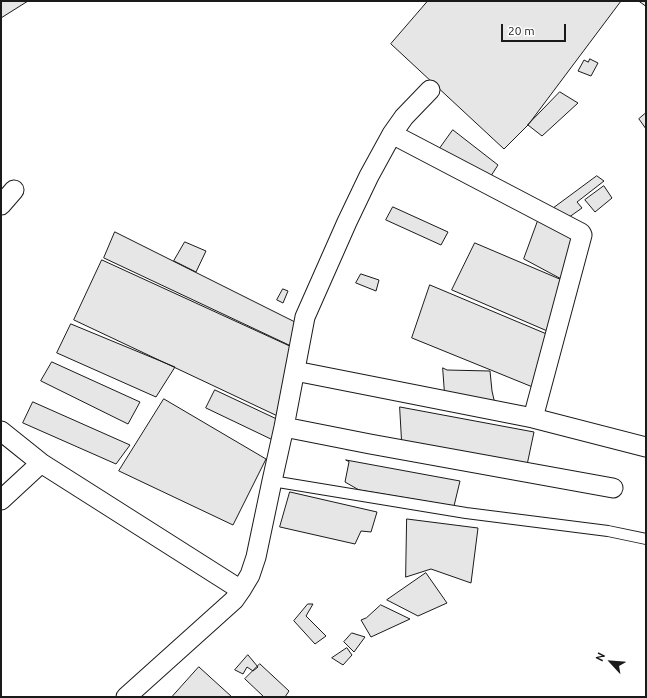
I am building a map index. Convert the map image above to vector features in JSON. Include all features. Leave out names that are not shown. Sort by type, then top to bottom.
[{"type":"street","points":[[126,697],[234,600],[250,575],[254,566],[284,426],[305,316],[347,222],[369,176],[392,134],[404,117],[430,90]]},
{"type":"street","points":[[392,134],[581,233],[582,235],[533,418]]},
{"type":"street","points":[[1,205],[14,190]]},
{"type":"street","points":[[295,371],[533,418],[646,447]]},
{"type":"street","points":[[284,426],[378,445],[613,488]]},
{"type":"street","points":[[1,431],[41,463],[241,590]]},
{"type":"street","points":[[1,500],[41,463]]},
{"type":"lane","points":[[272,481],[466,513],[608,531],[646,539]]},
{"type":"building","points":[[1,1],[28,1],[1,18]]},
{"type":"building","points":[[428,1],[621,1],[528,125],[504,149],[391,44]]},
{"type":"building","points":[[639,1],[646,1],[646,6]]},
{"type":"building","points":[[590,59],[598,63],[591,76],[578,71],[584,60],[588,62]]},
{"type":"building","points":[[560,92],[578,103],[542,136],[528,125]]},
{"type":"building","points":[[646,113],[646,129],[639,119]]},
{"type":"building","points":[[453,130],[498,165],[489,179],[438,151]]},
{"type":"building","points":[[597,176],[604,181],[577,202],[582,208],[565,220],[551,210]]},
{"type":"building","points":[[604,186],[612,198],[595,212],[585,200]]},
{"type":"building","points":[[393,207],[448,232],[441,245],[386,220]]},
{"type":"building","points":[[539,218],[582,235],[565,281],[524,259]]},
{"type":"building","points":[[115,232],[299,324],[291,346],[104,258]]},
{"type":"building","points":[[185,242],[206,251],[196,272],[174,261]]},
{"type":"building","points":[[475,243],[569,283],[552,333],[452,290]]},
{"type":"building","points":[[102,260],[294,348],[286,420],[74,320]]},
{"type":"building","points":[[361,274],[379,280],[376,291],[356,283]]},
{"type":"building","points":[[430,285],[549,335],[540,390],[412,338]]},
{"type":"building","points":[[283,289],[288,291],[283,303],[277,300]]},
{"type":"building","points":[[71,324],[175,367],[156,397],[57,353]]},
{"type":"building","points":[[52,362],[140,402],[128,424],[41,381]]},
{"type":"building","points":[[443,368],[447,370],[490,371],[495,404],[445,395]]},
{"type":"building","points":[[215,390],[281,421],[275,441],[206,408]]},
{"type":"building","points":[[164,399],[266,459],[233,525],[119,471]]},
{"type":"building","points":[[33,402],[130,445],[116,464],[23,423]]},
{"type":"building","points":[[400,407],[534,432],[527,465],[402,442]]},
{"type":"building","points":[[346,460],[460,481],[454,506],[359,490],[345,482],[349,462]]},
{"type":"building","points":[[290,492],[377,512],[371,532],[361,531],[355,544],[280,527]]},
{"type":"building","points":[[407,519],[478,528],[471,583],[431,569],[406,577]]},
{"type":"building","points":[[426,573],[447,603],[418,616],[387,600]]},
{"type":"building","points":[[308,604],[313,604],[306,616],[326,636],[315,644],[294,621]]},
{"type":"building","points":[[381,605],[410,619],[371,637],[361,620],[366,618]]},
{"type":"building","points":[[352,633],[365,637],[354,652],[344,642]]},
{"type":"building","points":[[347,648],[352,655],[343,665],[332,658]]},
{"type":"building","points":[[248,655],[258,667],[253,671],[247,667],[243,674],[235,670]]},
{"type":"building","points":[[260,664],[289,691],[285,697],[264,697],[245,679]]},
{"type":"building","points":[[199,667],[232,697],[172,697]]}]
